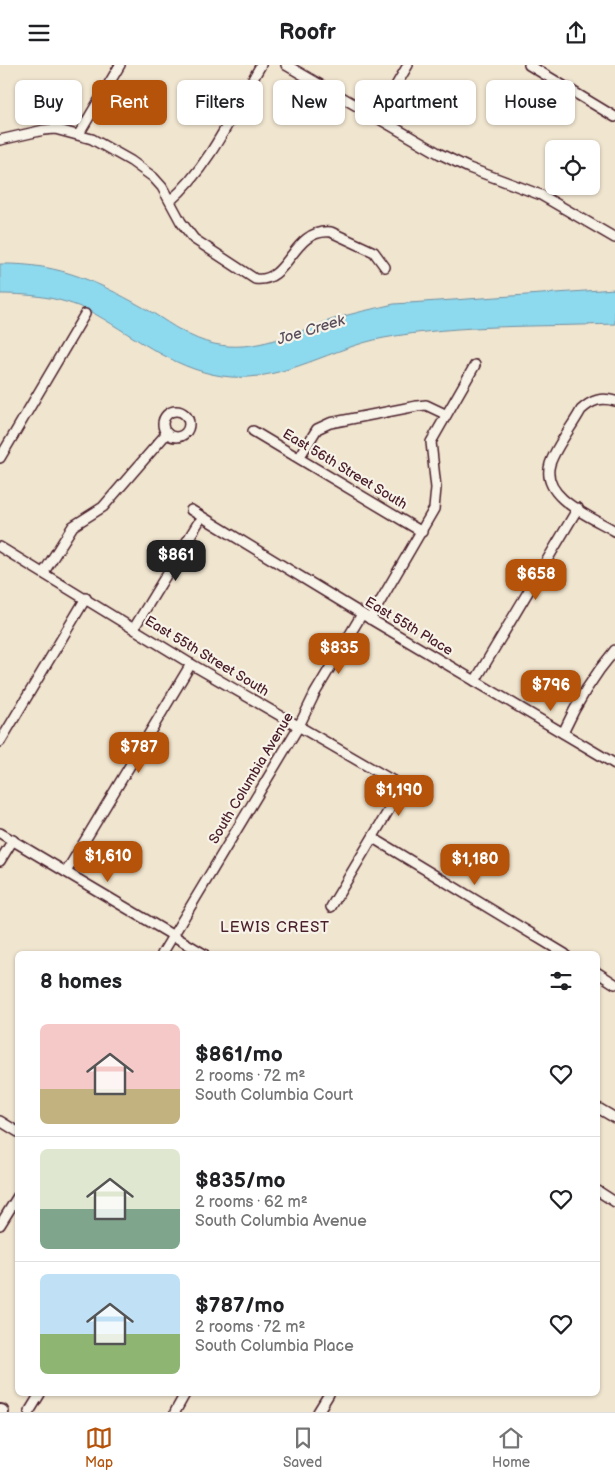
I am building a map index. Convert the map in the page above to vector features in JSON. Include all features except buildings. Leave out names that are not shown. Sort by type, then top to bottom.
[{"type":"street","points":[[79,134],[120,65]]},
{"type":"street","points":[[170,201],[182,191],[196,172],[261,65]]},
{"type":"street","points":[[286,65],[355,105]]},
{"type":"street","points":[[399,80],[408,65]]},
{"type":"street","points":[[529,65],[615,117]]},
{"type":"street","points":[[389,125],[457,163],[542,195],[615,238]]},
{"type":"street","points":[[0,140],[55,129],[92,139],[143,168],[162,187],[181,221],[201,245],[224,257],[255,279],[264,280],[273,277],[306,239],[324,232],[331,232],[374,252],[385,267]]},
{"type":"street","points":[[0,458],[85,315]]},
{"type":"street","points":[[370,619],[434,509],[436,499],[431,442],[445,414],[475,365]]},
{"type":"street","points":[[611,400],[589,403],[582,410],[550,462],[548,482],[552,489],[615,531]]},
{"type":"street","points":[[299,458],[317,429],[330,423],[426,405],[445,414]]},
{"type":"street","name":"East 56th Street South","points":[[253,431],[422,532]]},
{"type":"street","points":[[44,573],[73,526],[103,507],[167,433]]},
{"type":"street","points":[[475,681],[578,508]]},
{"type":"street","name":"East 55th Place","points":[[191,510],[370,619],[615,763]]},
{"type":"street","points":[[134,628],[198,523]]},
{"type":"street","name":"East 55th Street South","points":[[0,547],[191,664],[390,778],[398,787],[396,798],[372,838]]},
{"type":"street","points":[[0,742],[86,598]]},
{"type":"street","name":"South Columbia Avenue","points":[[164,951],[299,726],[315,693],[362,614]]},
{"type":"street","points":[[564,733],[575,705],[588,684],[615,650]]},
{"type":"street","points":[[66,872],[191,664]]},
{"type":"street","points":[[0,833],[199,951]]},
{"type":"street","points":[[331,907],[372,838],[560,951]]},
{"type":"street","points":[[0,861],[13,840]]},
{"type":"street","points":[[600,974],[615,984]]},
{"type":"street","points":[[600,1109],[615,1118]]},
{"type":"street","points":[[0,1121],[15,1129]]},
{"type":"street","points":[[600,1192],[615,1202]]},
{"type":"street","points":[[0,1225],[15,1201]]},
{"type":"street","points":[[29,1412],[39,1396]]},
{"type":"street","points":[[175,1412],[184,1396]]},
{"type":"street","points":[[318,1412],[328,1396]]},
{"type":"water","name":"Joe Creek","points":[[0,264],[43,267],[80,277],[134,302],[190,335],[206,342],[229,346],[259,344],[355,313],[394,304],[615,289],[615,324],[441,330],[365,342],[271,374],[231,377],[194,369],[177,362],[95,314],[73,304],[37,296],[0,294]]},
{"type":"district","name":"LEWIS CREST","points":[[275,927]]}]
